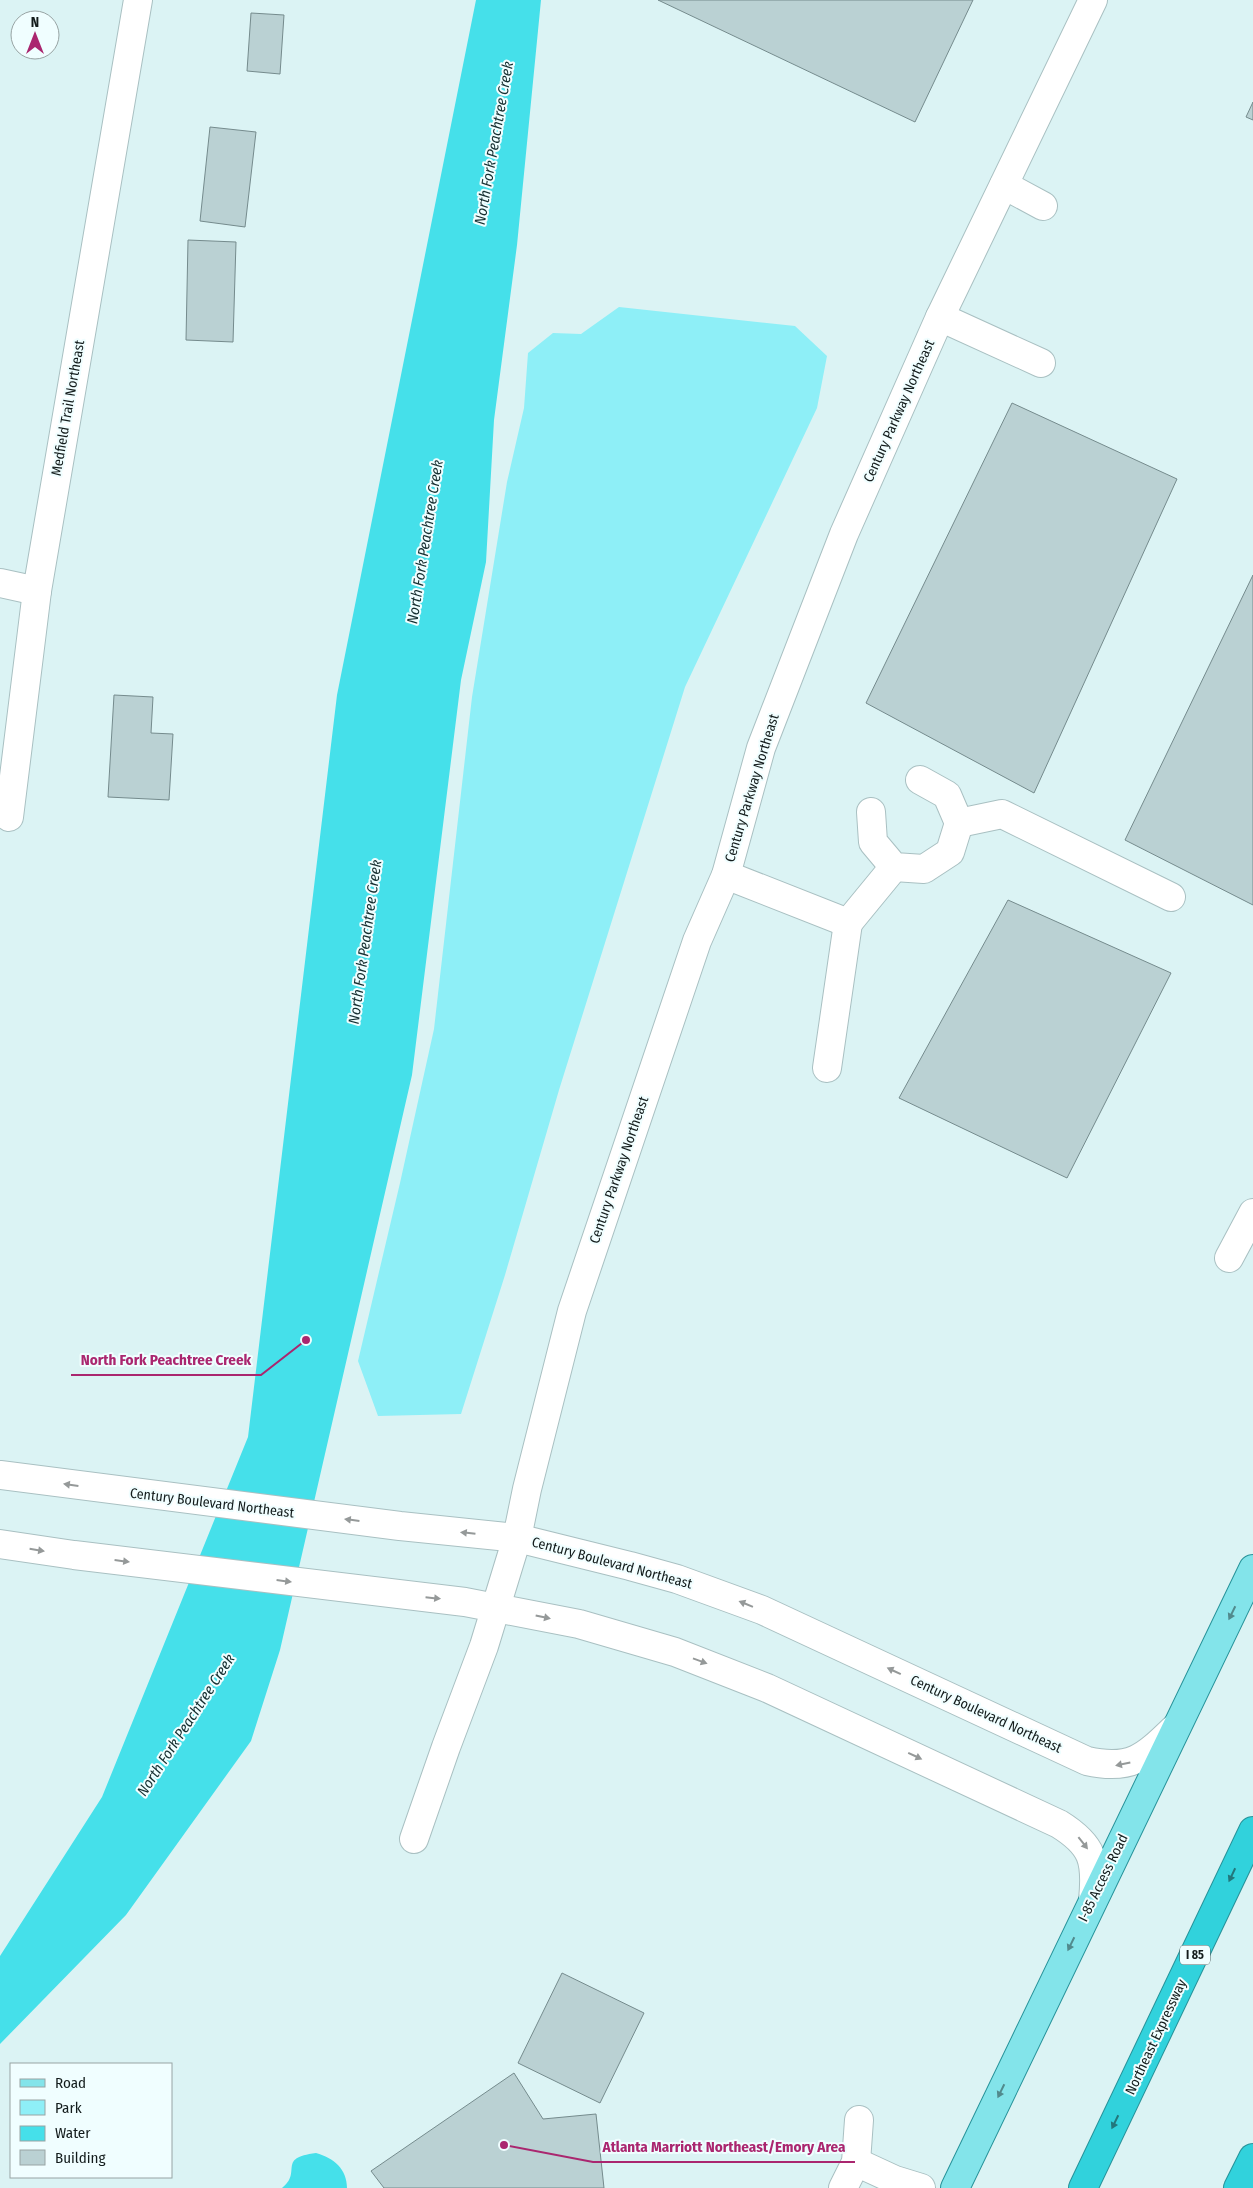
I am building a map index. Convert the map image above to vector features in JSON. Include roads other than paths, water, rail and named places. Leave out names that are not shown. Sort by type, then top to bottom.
[{"type":"highway","name":"Northeast Expressway","points":[[1083,2188],[1253,1831]]},
{"type":"highway","points":[[1238,2188],[1253,2158]]},
{"type":"main road","name":"I-85 Access Road","points":[[955,2188],[1253,1569]]},
{"type":"street","name":"Medfield Trail Northeast","points":[[9,817],[37,591],[138,0]]},
{"type":"street","name":"Century Parkway Northeast","points":[[414,1839],[446,1746],[484,1646],[517,1538],[538,1440],[575,1302],[698,941],[726,875],[761,748],[844,534],[940,317],[1093,0]]},
{"type":"street","points":[[1004,185],[1043,206]]},
{"type":"street","points":[[940,317],[1041,363]]},
{"type":"street","points":[[0,583],[37,591]]},
{"type":"street","points":[[871,812],[873,842],[894,867],[924,869],[950,852],[959,823],[948,794],[920,780]]},
{"type":"street","points":[[959,823],[1002,814],[1171,897]]},
{"type":"street","points":[[828,1068],[848,923],[894,867]]},
{"type":"street","points":[[726,875],[848,923]]},
{"type":"street","points":[[1229,1258],[1253,1213]]},
{"type":"street","name":"Century Boulevard Northeast","points":[[0,1475],[400,1526],[517,1538],[676,1579],[738,1600],[1087,1761],[1106,1765],[1120,1765],[1136,1760],[1154,1748],[1176,1727]]},
{"type":"street","points":[[0,1544],[74,1555],[465,1602],[579,1624],[625,1636],[768,1688],[1059,1824],[1076,1834],[1092,1855],[1095,1869],[1093,1900]]},
{"type":"street","points":[[843,2188],[856,2162],[859,2120]]},
{"type":"street","points":[[856,2162],[895,2180],[921,2188]]},
{"type":"water","points":[[476,0],[541,0],[517,245],[494,420],[486,562],[461,680],[412,1075],[280,1650],[251,1741],[126,1915],[0,2044],[0,1956],[102,1797],[248,1437],[337,695]]},
{"type":"water","points":[[316,2153],[334,2161],[338,2165],[345,2175],[347,2188],[282,2188],[291,2176],[293,2162],[304,2155]]},
{"type":"place","name":"North Fork Peachtree Creek","points":[[306,1340]]},
{"type":"place","name":"Atlanta Marriott Northeast/Emory Area","points":[[504,2145]]}]
